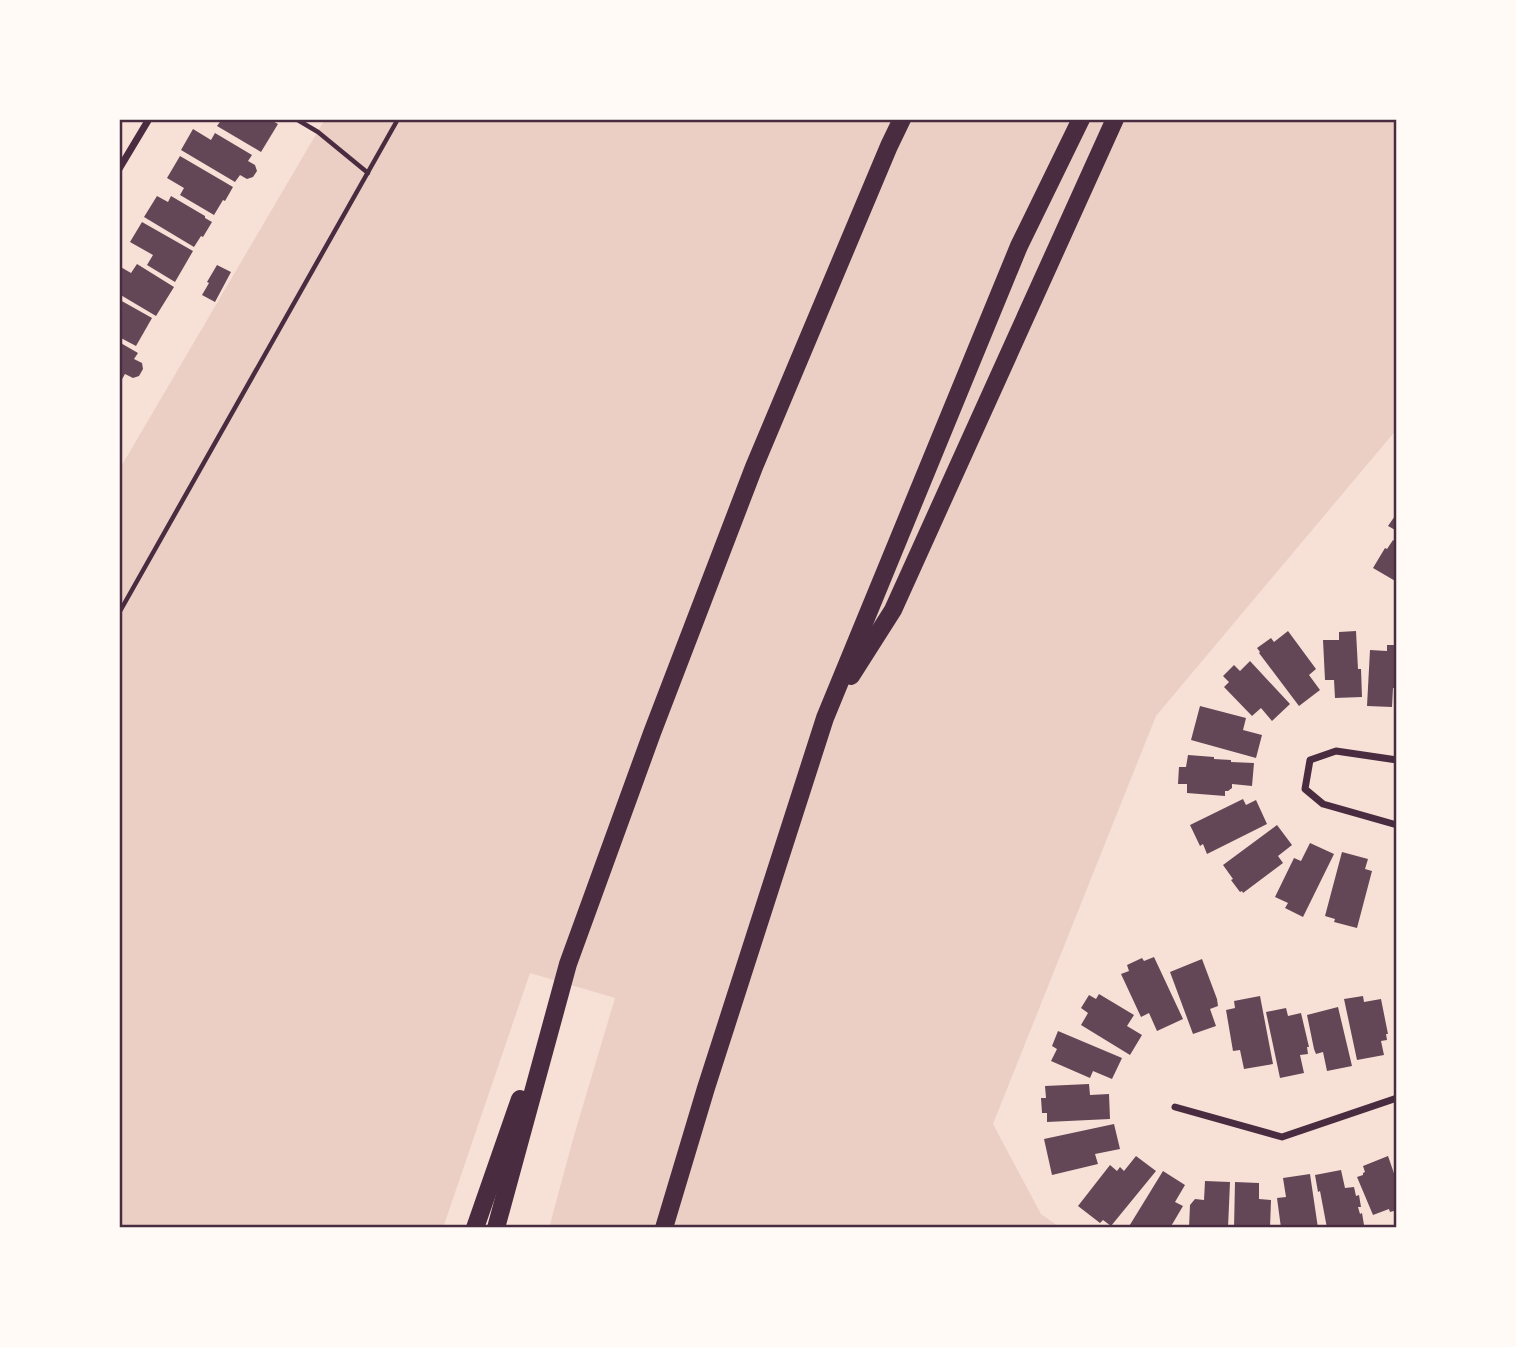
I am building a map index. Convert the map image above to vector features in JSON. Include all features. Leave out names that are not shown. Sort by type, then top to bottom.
[{"type":"highway","points":[[475,1228],[652,733],[754,467],[902,119]]},
{"type":"highway","points":[[664,1228],[710,1075],[825,718],[1019,246],[1081,119]]},
{"type":"highway","points":[[825,718],[893,610],[1115,119]]},
{"type":"highway","points":[[496,1228],[568,964]]},
{"type":"street","points":[[119,169],[149,119]]},
{"type":"street","points":[[1397,760],[1336,751],[1310,760],[1305,789],[1323,804],[1397,825]]},
{"type":"street","points":[[1175,1107],[1282,1137],[1397,1098]]},
{"type":"path","points":[[296,119],[318,132],[368,173]]},
{"type":"path","points":[[119,613],[398,119]]},
{"type":"shaded area","points":[[325,119],[1397,119],[1397,429],[1156,716],[993,1124],[1041,1214],[1061,1228],[549,1228],[615,998],[530,973],[443,1228],[119,1228],[119,470]]},
{"type":"building","points":[[222,119],[269,119],[278,124],[261,152],[217,126]]},
{"type":"building","points":[[193,129],[211,140],[215,133],[252,155],[248,161],[255,165],[257,171],[253,177],[247,179],[240,175],[235,182],[181,150]]},
{"type":"building","points":[[180,156],[233,187],[214,215],[180,195],[184,188],[167,178]]},
{"type":"building","points":[[157,196],[168,202],[171,196],[212,222],[194,247],[144,217]]},
{"type":"building","points":[[142,222],[193,251],[175,282],[147,265],[153,255],[130,242]]},
{"type":"building","points":[[137,264],[174,287],[156,316],[119,294],[119,266],[131,273]]},
{"type":"building","points":[[217,265],[231,272],[215,302],[202,295]]},
{"type":"building","points":[[120,300],[152,318],[136,346],[119,337]]},
{"type":"building","points":[[119,342],[138,353],[134,359],[142,363],[143,369],[139,376],[133,378],[125,374],[121,381],[119,380]]},
{"type":"building","points":[[1397,513],[1397,531],[1388,526]]},
{"type":"building","points":[[1393,540],[1397,543],[1397,582],[1373,568]]},
{"type":"building","points":[[1288,631],[1316,669],[1309,675],[1320,690],[1299,706],[1257,648],[1271,638],[1274,642]]},
{"type":"building","points":[[1356,631],[1362,697],[1335,698],[1334,680],[1325,680],[1323,640],[1339,640],[1339,632]]},
{"type":"building","points":[[1387,645],[1397,645],[1397,688],[1393,688],[1392,707],[1367,706],[1370,650],[1387,651]]},
{"type":"building","points":[[1250,661],[1290,704],[1272,721],[1261,708],[1252,716],[1224,687],[1229,682],[1223,676],[1234,665],[1240,671]]},
{"type":"building","points":[[1200,706],[1246,718],[1243,730],[1262,735],[1256,758],[1191,740]]},
{"type":"building","points":[[1188,755],[1254,763],[1252,786],[1232,784],[1232,788],[1225,791],[1225,796],[1187,793],[1187,784],[1178,784],[1179,767],[1186,767]]},
{"type":"building","points":[[1243,799],[1246,805],[1256,800],[1267,824],[1207,854],[1190,825]]},
{"type":"building","points":[[1277,825],[1292,845],[1278,856],[1283,863],[1243,893],[1240,892],[1223,865]]},
{"type":"building","points":[[1310,843],[1334,854],[1303,917],[1285,908],[1288,903],[1275,897],[1294,858],[1301,861]]},
{"type":"building","points":[[1342,852],[1368,859],[1365,869],[1372,871],[1357,928],[1334,922],[1335,919],[1325,916]]},
{"type":"building","points":[[1154,957],[1183,1019],[1157,1031],[1149,1013],[1141,1017],[1121,974],[1129,971],[1127,965],[1142,958],[1144,961]]},
{"type":"building","points":[[1202,959],[1217,999],[1218,1006],[1210,1009],[1216,1026],[1193,1034],[1170,972]]},
{"type":"building","points":[[1099,994],[1134,1015],[1127,1026],[1142,1035],[1130,1055],[1081,1025],[1088,1013],[1081,1008],[1089,995],[1096,999]]},
{"type":"building","points":[[1260,996],[1273,1064],[1244,1069],[1240,1050],[1233,1051],[1226,1010],[1235,1008],[1234,1001]]},
{"type":"building","points":[[1363,996],[1364,1002],[1381,999],[1388,1034],[1387,1040],[1381,1041],[1384,1055],[1357,1060],[1344,999]]},
{"type":"building","points":[[1338,1007],[1352,1066],[1327,1071],[1323,1052],[1316,1054],[1314,1049],[1307,1015]]},
{"type":"building","points":[[1286,1008],[1288,1016],[1301,1013],[1309,1047],[1308,1054],[1300,1055],[1304,1073],[1280,1078],[1266,1012]]},
{"type":"building","points":[[1058,1031],[1122,1058],[1112,1079],[1093,1071],[1090,1078],[1051,1061],[1057,1049],[1052,1046]]},
{"type":"building","points":[[1089,1084],[1090,1095],[1109,1094],[1110,1119],[1047,1122],[1047,1113],[1042,1113],[1041,1098],[1046,1098],[1045,1086]]},
{"type":"building","points":[[1114,1124],[1120,1149],[1095,1154],[1098,1164],[1052,1175],[1044,1139]]},
{"type":"building","points":[[1136,1156],[1156,1171],[1111,1226],[1103,1220],[1100,1223],[1078,1206],[1110,1165],[1117,1171],[1120,1167],[1124,1171]]},
{"type":"building","points":[[1388,1156],[1397,1182],[1397,1210],[1390,1212],[1389,1209],[1373,1215],[1357,1177],[1365,1172],[1363,1166]]},
{"type":"building","points":[[1341,1170],[1345,1188],[1354,1187],[1356,1196],[1359,1195],[1361,1207],[1358,1207],[1360,1214],[1362,1213],[1363,1228],[1327,1228],[1315,1175]]},
{"type":"building","points":[[1163,1171],[1185,1185],[1175,1202],[1183,1206],[1170,1228],[1128,1228]]},
{"type":"building","points":[[1310,1174],[1318,1228],[1281,1228],[1277,1198],[1286,1197],[1283,1178]]},
{"type":"building","points":[[1205,1181],[1230,1182],[1228,1228],[1189,1228],[1190,1205],[1195,1199],[1204,1200]]},
{"type":"building","points":[[1235,1182],[1259,1183],[1259,1199],[1271,1200],[1270,1228],[1234,1228]]}]
